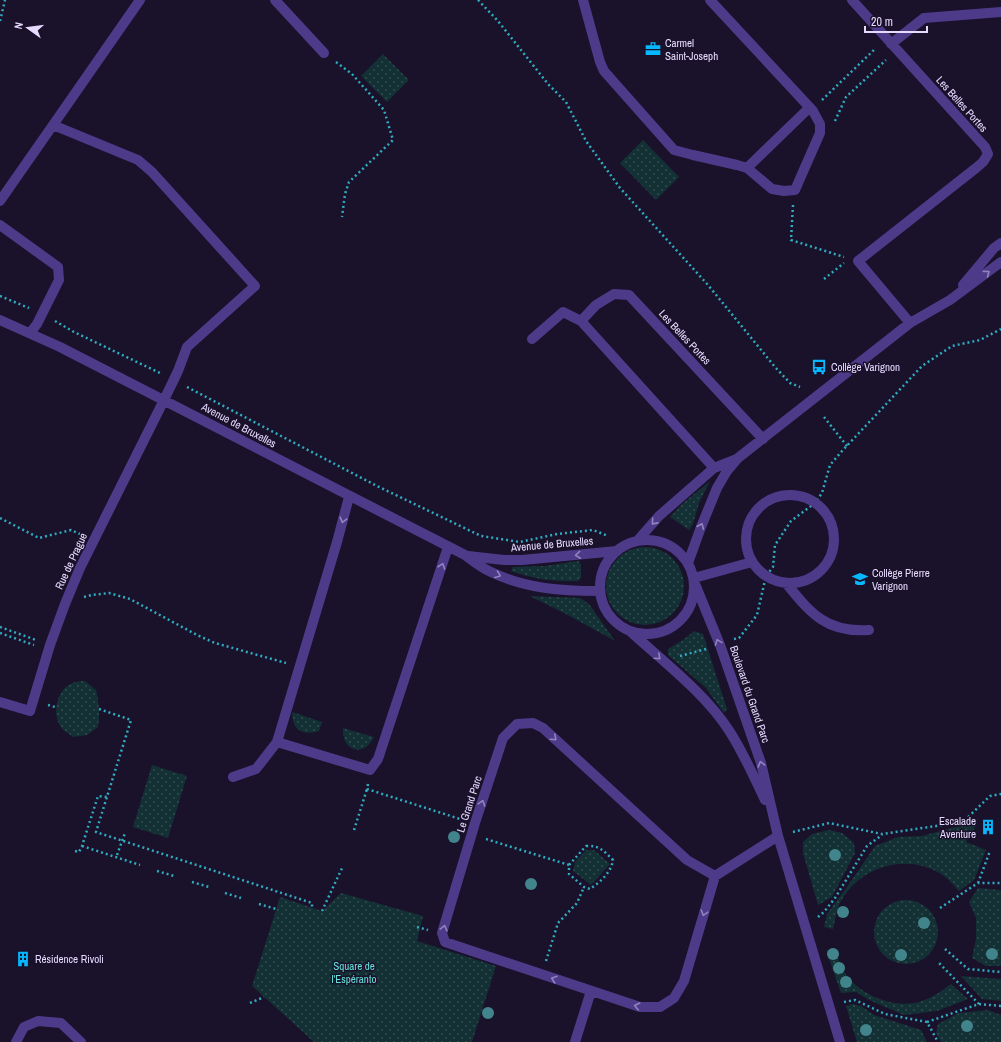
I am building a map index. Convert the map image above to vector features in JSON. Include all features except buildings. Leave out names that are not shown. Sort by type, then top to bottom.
[{"type":"street","points":[[0,201],[140,0]]},
{"type":"street","points":[[274,0],[324,53]]},
{"type":"street","points":[[583,0],[600,62],[604,71],[674,150],[737,164],[747,168],[772,189],[784,191],[795,190],[820,133],[820,124],[811,110],[711,0]]},
{"type":"street","name":"Les Belles Portes","points":[[852,0],[985,147],[988,154],[983,162],[976,168],[858,262],[910,323]]},
{"type":"street","points":[[891,44],[924,18],[1001,12]]},
{"type":"street","points":[[747,168],[811,110]]},
{"type":"street","name":"Rue de Prague","points":[[0,702],[30,711],[50,645],[80,568],[174,380],[187,346],[255,286],[152,172],[138,160],[53,125]]},
{"type":"street","points":[[0,225],[58,267],[59,280],[37,324],[30,333]]},
{"type":"street","points":[[950,300],[994,248],[1001,243]]},
{"type":"street","points":[[633,542],[655,540],[670,545],[677,550],[688,563],[694,581],[691,605],[684,617],[674,626],[664,631],[652,634],[641,634],[630,631],[612,618],[604,606],[600,591],[600,582],[603,569],[611,556],[633,542],[659,516],[714,468],[738,458],[910,323],[950,300],[1001,262]]},
{"type":"street","name":"Les Belles Portes","points":[[580,321],[596,305],[614,294],[629,294],[763,439]]},
{"type":"street","points":[[532,339],[562,312],[580,321],[714,468]]},
{"type":"street","name":"Avenue de Bruxelles","points":[[0,320],[30,333],[164,400],[464,555],[490,572],[521,583],[552,590],[600,591]]},
{"type":"street","points":[[688,563],[700,527],[717,488],[738,458]]},
{"type":"street","points":[[233,777],[256,769],[277,742],[337,542],[349,496]]},
{"type":"street","points":[[787,496],[802,497],[815,503],[826,513],[832,526],[834,540],[832,555],[824,567],[813,577],[800,582],[786,583],[776,581],[758,570],[752,562],[747,548],[747,533],[752,519],[761,507],[773,499],[787,496]]},
{"type":"street","points":[[277,742],[370,770],[378,759],[448,547]]},
{"type":"street","name":"Avenue de Bruxelles","points":[[464,555],[504,560],[522,560],[617,551]]},
{"type":"street","points":[[694,581],[752,562]]},
{"type":"street","name":"Boulevard du Grand Parc","points":[[694,581],[720,645],[761,763],[772,816],[840,1042]]},
{"type":"street","points":[[786,583],[810,611],[830,625],[854,631],[869,630]]},
{"type":"street","name":"Boulevard du Grand Parc","points":[[630,631],[698,693],[720,718],[740,750],[772,816]]},
{"type":"street","name":"Le Grand Parc","points":[[534,723],[551,735],[687,860],[715,876],[684,981],[674,998],[660,1007],[640,1007],[445,942],[442,933],[472,835],[503,738],[517,724],[534,723]]},
{"type":"street","points":[[715,876],[778,836]]},
{"type":"street","points":[[575,1042],[591,991]]},
{"type":"street","points":[[16,1042],[24,1026],[38,1021],[61,1023],[81,1042]]},
{"type":"path","points":[[0,21],[5,0]]},
{"type":"path","points":[[478,0],[498,21],[548,84],[566,102],[586,141],[620,188],[708,285],[775,367],[790,383],[800,387]]},
{"type":"path","points":[[811,110],[821,102],[879,44],[891,44],[891,56],[846,97],[836,120],[820,133]]},
{"type":"path","points":[[324,53],[352,74],[384,110],[393,140],[349,182],[345,194],[342,216]]},
{"type":"path","points":[[795,190],[791,240],[849,258],[824,279]]},
{"type":"path","name":"Avenue de Bruxelles","points":[[0,296],[42,313],[74,332],[174,380],[377,486],[481,536],[520,542],[557,534],[593,530],[633,542]]},
{"type":"path","points":[[734,639],[738,638],[757,615],[766,576],[773,567],[775,545],[791,521],[815,503],[822,492],[830,465],[922,366],[952,346],[980,340],[1001,329]]},
{"type":"path","points":[[824,417],[847,446]]},
{"type":"path","points":[[0,518],[39,538],[71,530],[94,540]]},
{"type":"path","points":[[65,604],[92,595],[109,593],[130,599],[215,643],[300,667]]},
{"type":"path","points":[[0,627],[50,645]]},
{"type":"path","points":[[0,633],[42,647],[50,645]]},
{"type":"path","points":[[677,657],[707,648]]},
{"type":"path","points":[[99,709],[130,720],[96,832],[312,902],[312,908]]},
{"type":"path","points":[[354,830],[367,789],[370,770]]},
{"type":"path","points":[[367,789],[475,823]]},
{"type":"path","points":[[778,836],[829,824],[882,834],[943,826],[964,821],[990,796],[1001,794]]},
{"type":"path","points":[[75,851],[79,852],[82,846],[98,796],[107,797]]},
{"type":"path","points":[[117,855],[124,833]]},
{"type":"path","points":[[817,918],[835,898],[867,846],[882,834]]},
{"type":"path","points":[[472,835],[569,865]]},
{"type":"path","points":[[82,846],[140,866]]},
{"type":"path","points":[[586,846],[594,846],[613,860],[612,867],[597,884],[590,889],[584,887],[569,874],[569,865],[586,846]]},
{"type":"path","points":[[978,883],[990,851]]},
{"type":"path","points":[[322,911],[343,866]]},
{"type":"path","points":[[157,871],[174,876]]},
{"type":"path","points":[[192,882],[209,887]]},
{"type":"path","points":[[940,908],[978,883],[1001,883]]},
{"type":"path","points":[[542,975],[558,923],[577,903],[584,887]]},
{"type":"path","points":[[225,893],[241,898]]},
{"type":"path","points":[[259,904],[276,909]]},
{"type":"path","points":[[946,949],[968,969],[1001,972]]},
{"type":"path","points":[[938,962],[978,1004]]},
{"type":"path","points":[[250,1003],[264,997]]},
{"type":"path","points":[[842,1002],[855,1000],[885,1014],[926,1022],[978,1004],[1001,1006]]},
{"type":"path","points":[[926,1022],[938,1042]]},
{"type":"green space","points":[[383,54],[409,80],[387,102],[361,76]]},
{"type":"green space","points":[[643,140],[679,177],[656,200],[620,163]]},
{"type":"green space","points":[[710,481],[699,503],[693,524],[689,530],[670,517],[682,504]]},
{"type":"green space","points":[[645,547],[660,550],[667,554],[677,564],[681,571],[684,586],[681,601],[677,608],[667,618],[660,622],[645,625],[630,622],[623,618],[613,608],[609,601],[606,586],[609,571],[613,564],[623,554],[630,550]]},
{"type":"green space","points":[[578,561],[581,564],[581,578],[578,581],[544,579],[511,571],[513,567],[545,566]]},
{"type":"green space","points":[[530,596],[580,598],[589,604],[615,641],[568,615]]},
{"type":"green space","points":[[694,631],[703,634],[727,709],[724,713],[706,688],[668,655],[668,649]]},
{"type":"green space","points":[[85,681],[96,690],[99,708],[98,727],[87,735],[73,737],[62,728],[56,715],[56,708],[60,695],[64,689],[76,682]]},
{"type":"green space","points":[[292,712],[322,722],[319,731],[308,733],[299,730],[292,718]]},
{"type":"green space","points":[[343,728],[374,737],[364,748],[359,750],[354,749],[345,742]]},
{"type":"green space","points":[[152,765],[187,776],[168,838],[133,827]]},
{"type":"green space","points":[[974,822],[977,824],[966,842],[986,850],[974,880],[959,891],[944,876],[927,867],[913,864],[898,864],[884,867],[870,873],[858,881],[847,892],[839,905],[833,929],[824,927],[827,914],[875,846],[898,837],[922,836]]},
{"type":"green space","points":[[829,830],[842,833],[854,843],[855,853],[832,897],[818,905],[803,853],[803,842],[812,834]]},
{"type":"green space","points":[[586,850],[594,850],[610,864],[591,885],[573,871],[575,862]]},
{"type":"green space","points":[[978,888],[1001,890],[1001,966],[986,966],[972,958],[976,939],[976,918],[969,902]]},
{"type":"green space","name":"Square de l'Espéranto","points":[[341,893],[423,916],[417,941],[496,966],[472,1042],[314,1042],[252,986],[280,897],[322,911]]},
{"type":"green space","points":[[906,900],[924,906],[932,914],[938,932],[932,950],[924,958],[906,964],[888,958],[880,950],[874,932],[880,914],[888,906]]},
{"type":"green space","points":[[826,950],[835,951],[843,970],[858,987],[867,993],[889,1002],[911,1003],[922,1001],[930,998],[951,984],[968,999],[937,1011],[904,1015],[869,1000],[856,992],[841,993]]},
{"type":"green space","points":[[961,976],[1001,979],[1001,1001],[982,999]]},
{"type":"green space","points":[[853,1004],[861,1006],[874,1015],[921,1030],[927,1042],[857,1042],[846,1006]]},
{"type":"green space","points":[[988,1010],[1001,1015],[1001,1042],[941,1042],[936,1033],[938,1024],[959,1013]]},
{"type":"place","name":"Carmel Saint-Joseph","points":[[653,49]]},
{"type":"place","name":"Collège Varignon","points":[[819,367]]},
{"type":"place","name":"Collège Pierre Varignon","points":[[860,579]]},
{"type":"place","name":"Escalade Aventure","points":[[988,827]]},
{"type":"place","name":"Résidence Rivoli","points":[[23,959]]}]
